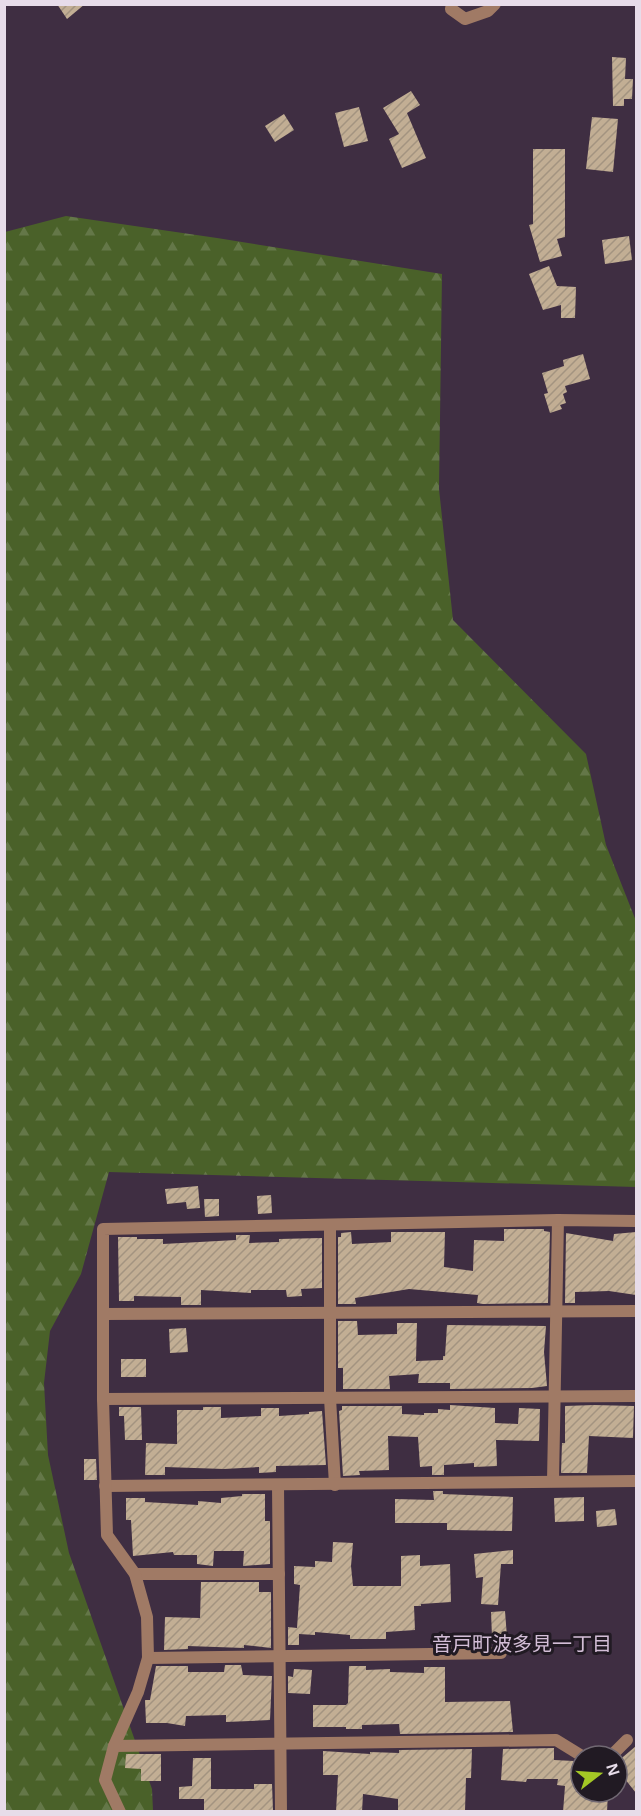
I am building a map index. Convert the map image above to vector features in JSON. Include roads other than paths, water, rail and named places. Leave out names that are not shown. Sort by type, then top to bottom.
[{"type":"street","points":[[452,4],[451,9],[465,20],[488,11],[495,4]]},
{"type":"street","points":[[120,1812],[105,1780],[114,1746],[138,1692],[148,1658],[147,1617],[135,1574],[107,1535],[103,1228],[558,1220],[636,1221]]},
{"type":"street","points":[[553,1481],[558,1220]]},
{"type":"street","points":[[330,1225],[330,1398],[335,1485]]},
{"type":"street","points":[[103,1314],[636,1311]]},
{"type":"street","points":[[104,1399],[636,1396]]},
{"type":"street","points":[[105,1486],[636,1481]]},
{"type":"street","points":[[278,1485],[281,1812]]},
{"type":"street","points":[[135,1574],[279,1574]]},
{"type":"street","points":[[148,1658],[501,1653]]},
{"type":"street","points":[[114,1746],[556,1740],[569,1748]]},
{"type":"street","points":[[623,1744],[627,1740]]},
{"type":"district","name":"音戸町波多見一丁目","points":[[522,1644]]}]
